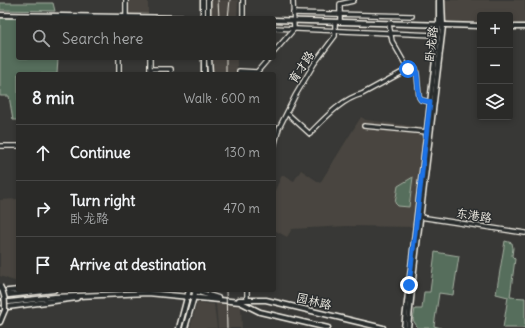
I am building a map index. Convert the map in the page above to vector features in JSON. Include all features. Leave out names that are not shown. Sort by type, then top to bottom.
[{"type":"main road","points":[[202,0],[203,16]]},
{"type":"main road","points":[[208,0],[208,16]]},
{"type":"main road","name":"卧龙路","points":[[404,328],[438,34],[441,26],[438,0]]},
{"type":"main road","name":"卧龙路","points":[[408,328],[441,26],[442,0]]},
{"type":"main road","points":[[0,15],[42,16]]},
{"type":"main road","points":[[276,20],[477,26]]},
{"type":"main road","points":[[513,27],[525,27]]},
{"type":"main road","points":[[204,60],[204,72]]},
{"type":"main road","points":[[209,60],[210,72]]},
{"type":"main road","points":[[0,286],[3,290],[5,299],[5,310],[0,322]]},
{"type":"main road","points":[[0,292],[16,290]]},
{"type":"main road","points":[[0,296],[36,292]]},
{"type":"main road","points":[[179,328],[187,296],[190,292]]},
{"type":"main road","points":[[185,328],[195,292]]},
{"type":"main road","name":"园林路","points":[[201,292],[216,298],[266,300],[383,328]]},
{"type":"main road","name":"园林路","points":[[0,303],[55,297],[148,293],[240,302],[260,312],[328,328]]},
{"type":"main road","name":"园林路","points":[[0,308],[82,298],[86,296]]},
{"type":"street","points":[[126,0],[126,16]]},
{"type":"street","points":[[243,0],[243,16]]},
{"type":"street","points":[[276,50],[294,29],[293,0]]},
{"type":"street","points":[[340,22],[340,4],[354,0]]},
{"type":"street","points":[[293,13],[412,16]]},
{"type":"street","points":[[334,22],[335,31]]},
{"type":"street","points":[[389,24],[392,41],[408,69]]},
{"type":"street","points":[[276,28],[391,34],[438,34]]},
{"type":"street","name":"育才路","points":[[276,139],[279,128],[295,96],[314,64],[335,36],[335,31]]},
{"type":"street","points":[[119,60],[119,72]]},
{"type":"street","points":[[150,60],[150,69],[171,69],[171,72]]},
{"type":"street","points":[[239,72],[256,72],[267,60]]},
{"type":"street","points":[[287,113],[310,134],[331,112],[354,96],[362,94],[412,68],[416,69],[419,97],[421,100],[430,102]]},
{"type":"street","points":[[364,126],[427,132]]},
{"type":"street","points":[[0,146],[16,146]]},
{"type":"street","name":"东港路","points":[[420,217],[525,233]]},
{"type":"street","points":[[247,292],[247,300]]},
{"type":"shaded area","points":[[126,0],[148,0],[148,16],[126,16]]},
{"type":"shaded area","points":[[204,0],[238,0],[237,16],[204,16]]},
{"type":"shaded area","points":[[445,0],[525,0],[525,25],[513,24],[513,12],[477,12],[477,24],[446,24]]},
{"type":"shaded area","points":[[205,60],[237,60],[237,72],[206,72]]},
{"type":"shaded area","points":[[361,117],[366,120],[427,128],[415,227],[346,226],[292,229],[287,237],[276,231],[276,188],[282,175],[294,181],[301,170],[320,183]]},
{"type":"shaded area","points":[[16,199],[16,282],[0,276],[0,200]]},
{"type":"shaded area","points":[[197,303],[214,304],[217,328],[190,328]]},
{"type":"shaded area","points":[[216,303],[241,306],[242,328],[218,328]]},
{"type":"green space","points":[[0,3],[53,3],[55,11],[0,10]]},
{"type":"green space","points":[[0,18],[16,18],[16,60],[58,60],[57,72],[16,72],[16,120],[13,120],[9,96],[0,96]]},
{"type":"green space","points":[[413,177],[409,207],[398,206],[395,203],[398,186]]},
{"type":"green space","points":[[505,241],[512,243],[512,256],[515,259],[510,297],[525,298],[525,328],[503,328],[508,297],[496,294]]},
{"type":"green space","points":[[435,252],[459,256],[453,295],[439,293],[434,326],[441,328],[418,328],[413,320],[415,309],[422,309],[424,292],[430,292]]},
{"type":"railway","points":[[218,0],[219,16]]},
{"type":"railway","points":[[228,16],[230,0]]},
{"type":"railway","points":[[226,60],[226,72]]},
{"type":"railway","points":[[226,292],[227,328]]},
{"type":"route","points":[[408,69],[416,69],[419,97],[421,100],[430,102],[409,285]]}]
